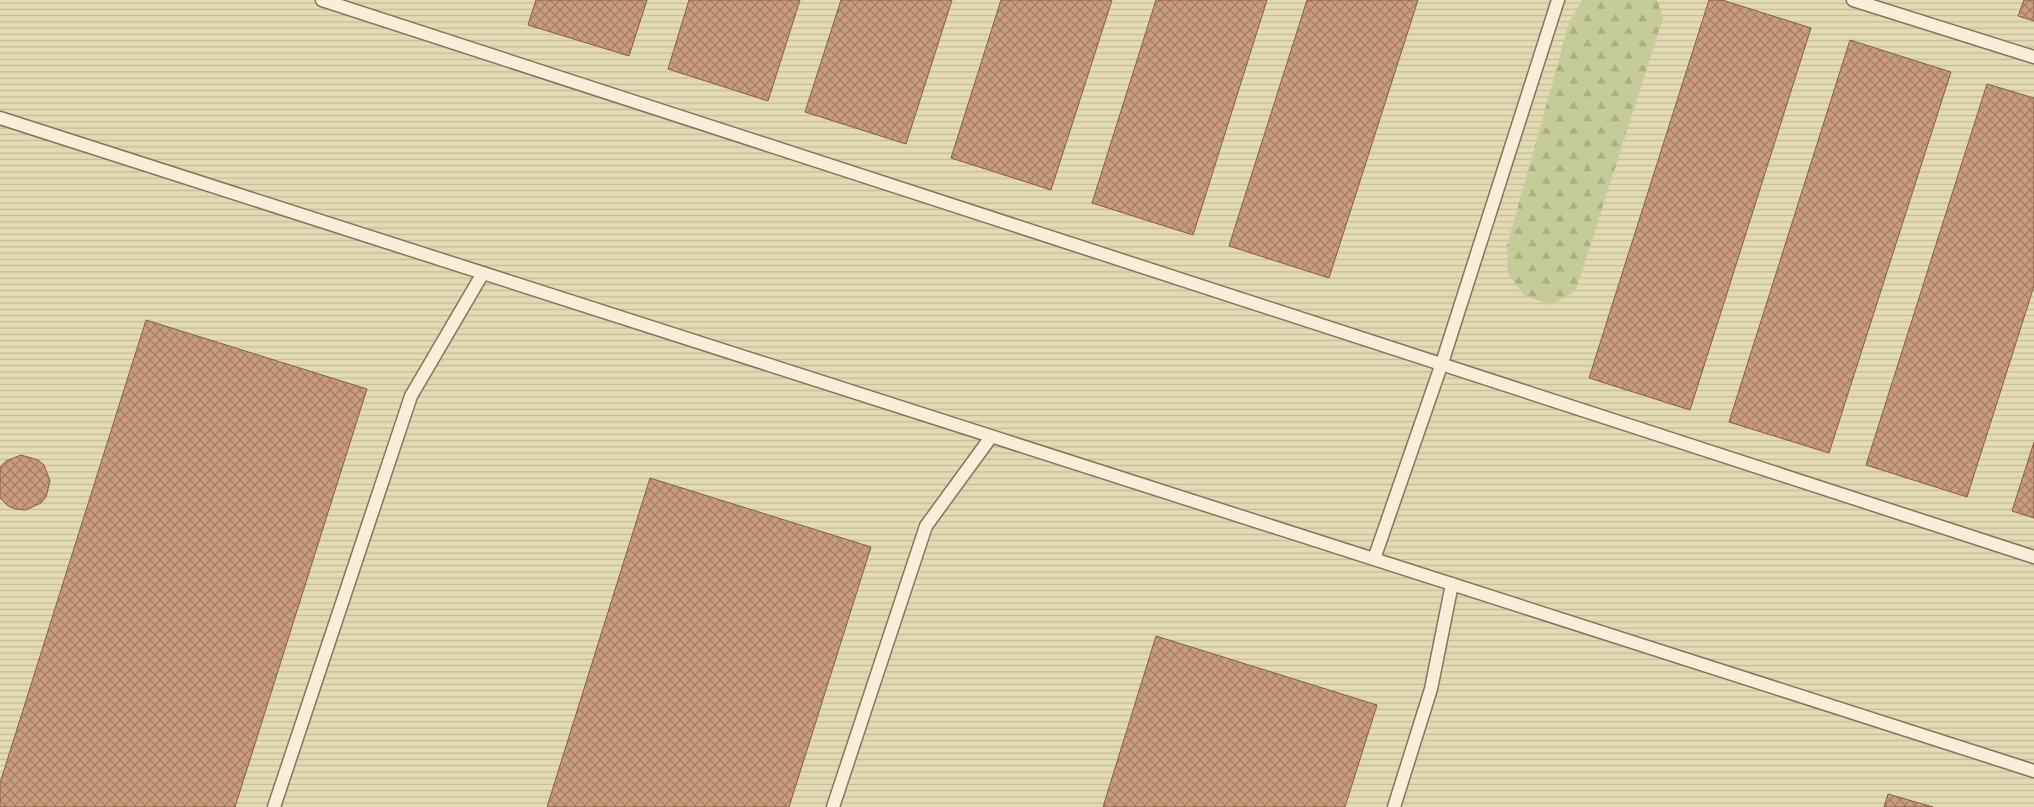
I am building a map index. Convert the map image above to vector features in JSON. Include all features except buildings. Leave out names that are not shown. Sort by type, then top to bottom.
[{"type":"lane","points":[[322,0],[2034,557]]},
{"type":"lane","points":[[1374,559],[1442,364],[1558,0]]},
{"type":"lane","points":[[1853,0],[2034,57]]},
{"type":"lane","points":[[0,118],[2034,771]]},
{"type":"lane","points":[[274,807],[411,396],[483,273]]},
{"type":"lane","points":[[833,807],[926,526],[991,437]]},
{"type":"lane","points":[[1394,807],[1431,689],[1452,584]]},
{"type":"shaded area","points":[[0,0],[2034,0],[2034,807],[0,807]]},
{"type":"green space","points":[[1582,0],[1657,0],[1663,18],[1576,290],[1552,305],[1525,296],[1508,274],[1507,246],[1569,23]]}]
